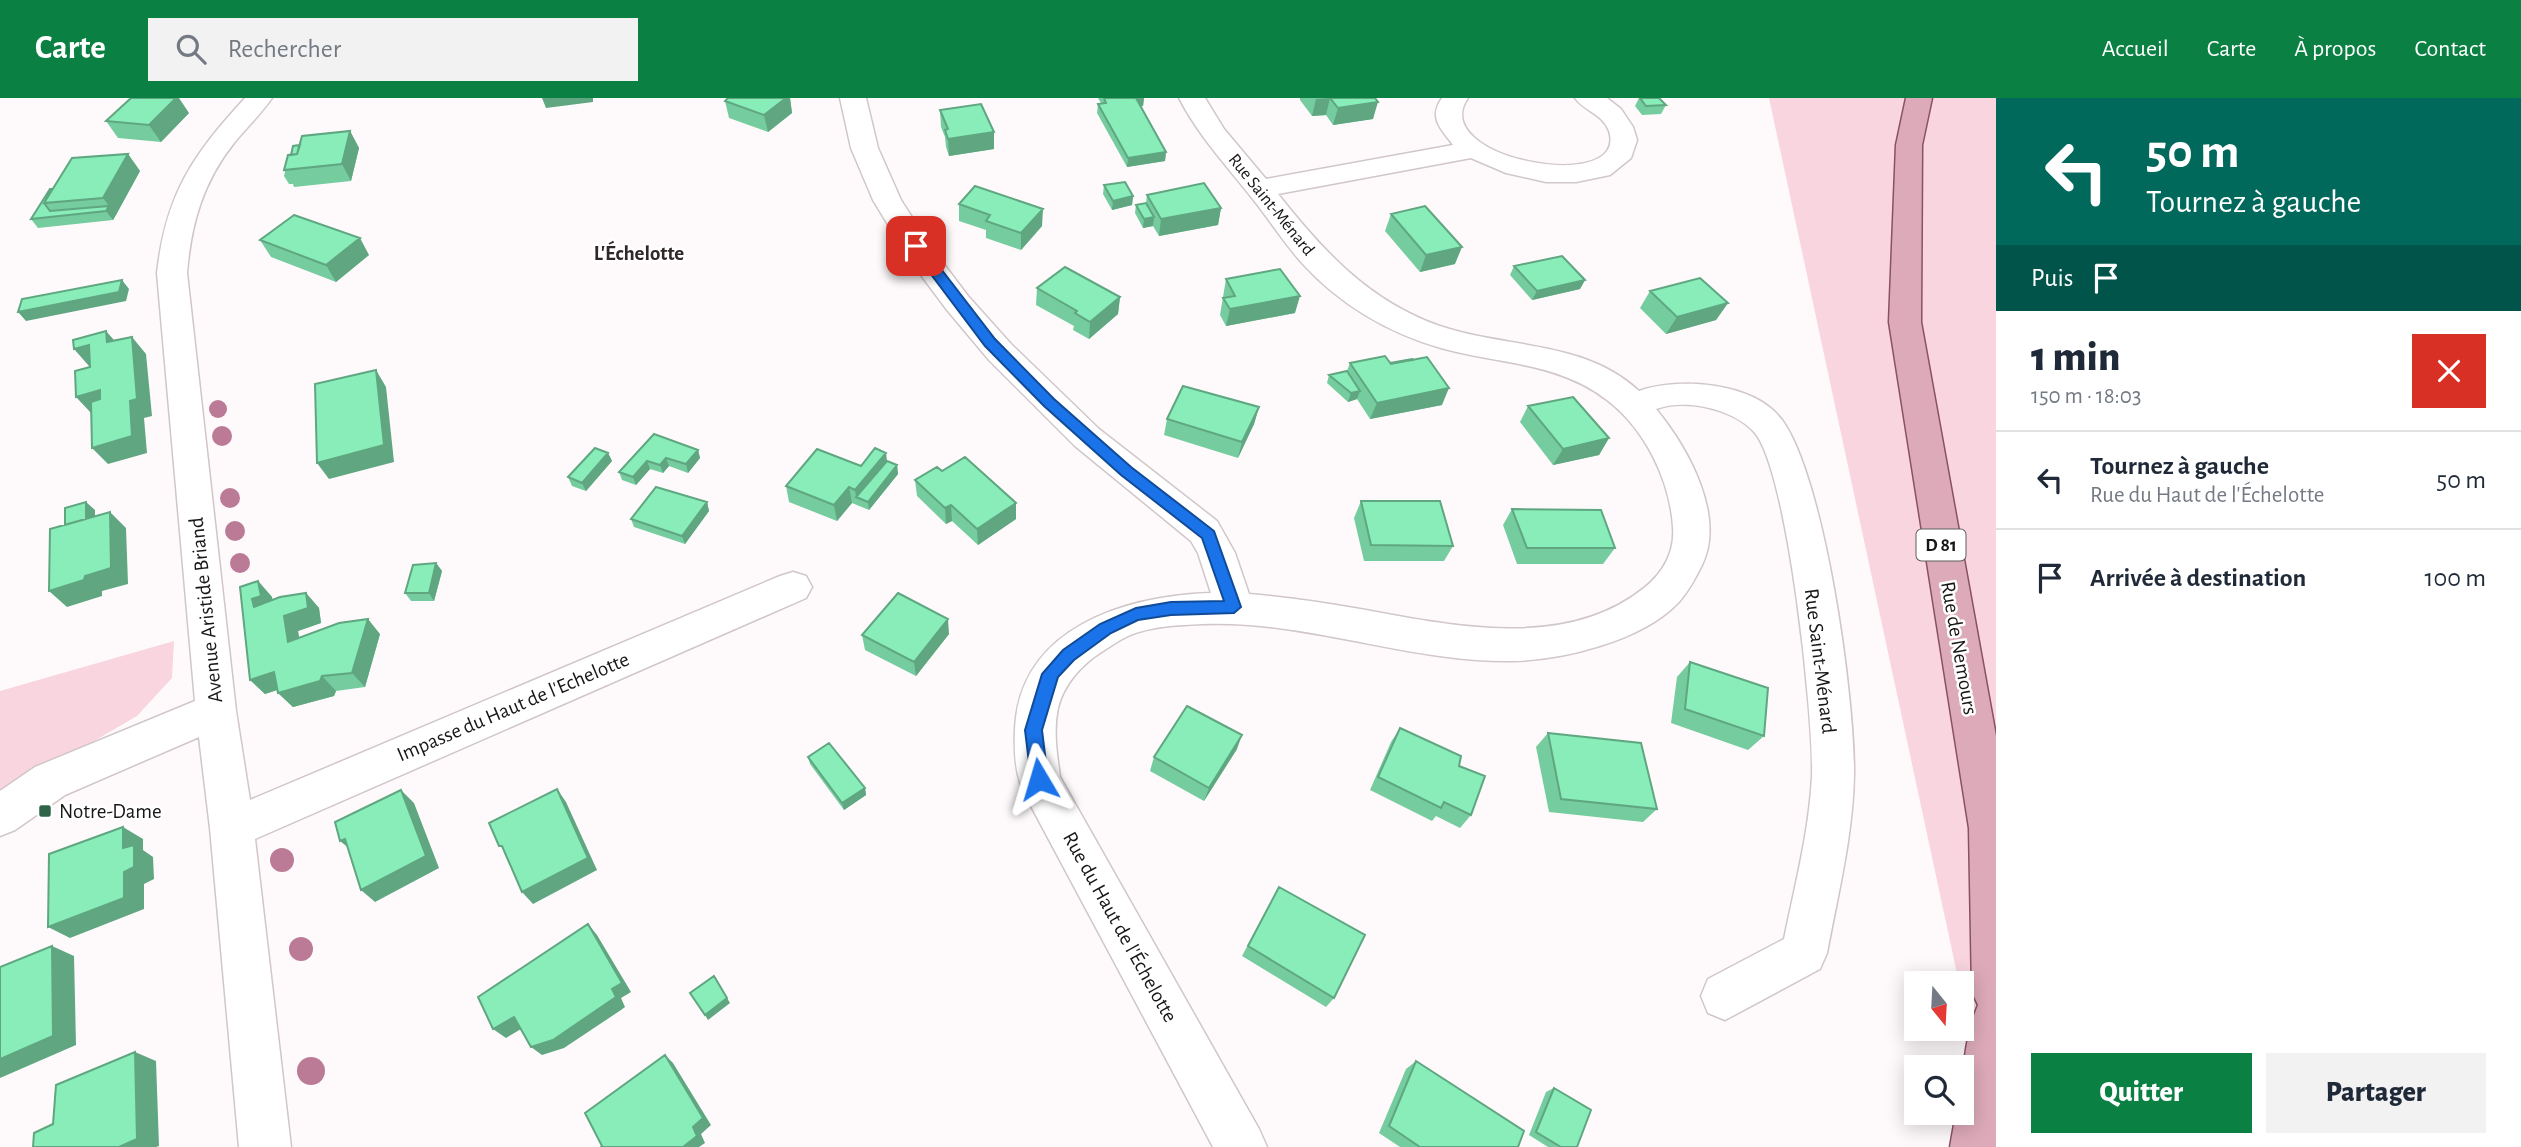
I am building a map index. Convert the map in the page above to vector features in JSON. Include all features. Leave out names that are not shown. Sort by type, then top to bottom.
[{"type":"main road","name":"Rue de Nemours","points":[[1919,98],[1909,145],[1905,322],[1991,828],[1996,992]]},
{"type":"main road","points":[[1976,1147],[1996,1019]]},
{"type":"street","name":"Avenue Aristide Briand","points":[[259,98],[208,156],[185,204],[174,242],[172,273],[216,711],[232,828],[265,1147]]},
{"type":"street","points":[[853,98],[855,119],[884,190],[902,225],[945,287],[990,342],[1049,402],[1126,471],[1209,535],[1234,607]]},
{"type":"street","name":"Rue Saint-Ménard","points":[[1192,98],[1205,124],[1315,259],[1387,315],[1449,340],[1583,369],[1602,379],[1635,405],[1673,458],[1687,499],[1691,542],[1676,578],[1661,596],[1641,612],[1599,629],[1514,646],[1460,642],[1234,607]]},
{"type":"street","points":[[1455,98],[1451,102],[1447,117],[1454,134],[1471,150],[1494,162],[1541,174],[1578,174],[1601,168],[1617,158],[1624,145],[1623,130],[1613,115],[1588,98]]},
{"type":"street","points":[[1259,189],[1471,150]]},
{"type":"street","name":"Rue Saint-Ménard","points":[[1635,405],[1661,396],[1685,395],[1714,398],[1758,417],[1771,428],[1786,457],[1800,513],[1830,734],[1833,773],[1828,825],[1804,953],[1725,996]]},
{"type":"street","name":"Impasse du Haut de l'Echelotte","points":[[232,828],[793,587]]},
{"type":"street","name":"Rue du Haut de l'Échelotte","points":[[1234,607],[1171,608],[1136,614],[1084,641],[1051,674],[1033,730],[1039,779],[1241,1147]]},
{"type":"street","points":[[0,816],[50,781],[216,711]]},
{"type":"shaded area","points":[[1769,98],[1996,98],[1996,1147],[1971,1041],[1974,1041],[1974,971],[1956,971]]},
{"type":"shaded area","points":[[174,641],[172,678],[137,716],[0,796],[0,691]]},
{"type":"building","points":[[131,98],[176,98],[149,125],[106,121]]},
{"type":"building","points":[[728,98],[786,98],[764,115],[725,101]]},
{"type":"building","points":[[1104,98],[1136,98],[1166,152],[1128,158],[1098,104],[1106,103]]},
{"type":"building","points":[[1330,98],[1375,98],[1378,102],[1338,108]]},
{"type":"building","points":[[1640,98],[1659,98],[1666,105],[1646,106]]},
{"type":"building","points":[[981,104],[994,132],[948,139],[945,130],[948,129],[940,110]]},
{"type":"building","points":[[350,131],[342,164],[284,170],[288,155],[297,154],[302,136]]},
{"type":"building","points":[[300,145],[297,154],[291,155],[293,146]]},
{"type":"building","points":[[128,154],[103,198],[44,203],[72,158]]},
{"type":"building","points":[[1125,182],[1133,196],[1113,201],[1104,185]]},
{"type":"building","points":[[1204,183],[1221,208],[1161,219],[1147,195]]},
{"type":"building","points":[[975,186],[1043,209],[1021,233],[986,221],[990,215],[959,204]]},
{"type":"building","points":[[50,189],[44,203],[50,211],[109,206],[106,211],[31,219]]},
{"type":"building","points":[[1146,203],[1154,217],[1144,219],[1136,205]]},
{"type":"building","points":[[1425,206],[1462,247],[1426,255],[1391,214]]},
{"type":"building","points":[[294,215],[360,238],[326,265],[260,240]]},
{"type":"building","points":[[1562,256],[1585,280],[1537,291],[1514,266]]},
{"type":"building","points":[[1065,267],[1120,297],[1090,322],[1075,313],[1077,311],[1037,288]]},
{"type":"building","points":[[1280,269],[1300,296],[1230,309],[1223,298],[1235,296],[1226,279]]},
{"type":"building","points":[[1700,278],[1728,303],[1677,317],[1650,291]]},
{"type":"building","points":[[122,280],[119,292],[18,312],[22,299]]},
{"type":"building","points":[[106,331],[107,342],[132,337],[137,399],[130,401],[132,436],[92,448],[91,402],[100,399],[100,390],[76,397],[75,371],[90,367],[89,345],[74,349],[73,340]]},
{"type":"building","points":[[1385,356],[1391,364],[1427,357],[1449,388],[1377,403],[1350,363]]},
{"type":"building","points":[[376,370],[384,445],[317,463],[315,384]]},
{"type":"building","points":[[1347,371],[1360,391],[1351,393],[1329,375]]},
{"type":"building","points":[[1183,386],[1259,407],[1242,442],[1167,419]]},
{"type":"building","points":[[1573,397],[1609,438],[1563,449],[1528,406]]},
{"type":"building","points":[[654,434],[698,450],[686,464],[666,458],[660,465],[647,461],[633,477],[619,472]]},
{"type":"building","points":[[595,448],[608,453],[582,483],[568,477]]},
{"type":"building","points":[[875,448],[886,453],[855,490],[849,487],[834,505],[786,486],[817,449],[861,466]]},
{"type":"building","points":[[965,457],[1016,503],[977,529],[951,505],[945,508],[915,480],[937,467],[942,471]]},
{"type":"building","points":[[887,461],[897,465],[868,502],[856,497]]},
{"type":"building","points":[[656,487],[707,502],[682,536],[631,519]]},
{"type":"building","points":[[1361,501],[1440,501],[1453,546],[1371,545]]},
{"type":"building","points":[[86,502],[86,519],[65,525],[65,508]]},
{"type":"building","points":[[1512,509],[1601,510],[1615,548],[1527,548]]},
{"type":"building","points":[[110,512],[111,568],[49,591],[50,529]]},
{"type":"building","points":[[436,563],[429,593],[405,593],[413,565]]},
{"type":"building","points":[[258,581],[261,596],[252,599],[254,607],[280,597],[306,593],[308,608],[284,616],[288,642],[339,623],[368,619],[352,673],[322,676],[320,681],[278,693],[274,672],[250,680],[240,587]]},
{"type":"building","points":[[898,593],[948,619],[914,662],[862,635]]},
{"type":"building","points":[[1690,662],[1768,688],[1764,736],[1685,709]]},
{"type":"building","points":[[1187,706],[1242,735],[1209,788],[1154,757]]},
{"type":"building","points":[[1400,728],[1461,756],[1459,766],[1485,776],[1471,815],[1444,802],[1441,808],[1378,777]]},
{"type":"building","points":[[1548,733],[1641,743],[1657,809],[1561,799]]},
{"type":"building","points":[[829,743],[865,788],[842,803],[808,757]]},
{"type":"building","points":[[557,789],[588,858],[522,892],[489,823]]},
{"type":"building","points":[[401,790],[426,856],[361,890],[345,839],[340,841],[335,822]]},
{"type":"building","points":[[123,827],[123,848],[134,845],[134,867],[124,872],[124,898],[48,927],[49,854]]},
{"type":"building","points":[[1279,887],[1365,935],[1334,998],[1248,946]]},
{"type":"building","points":[[588,924],[622,983],[612,989],[616,997],[553,1040],[531,1047],[514,1017],[493,1029],[478,997]]},
{"type":"building","points":[[52,946],[53,1036],[0,1059],[0,967]]},
{"type":"building","points":[[714,976],[727,998],[705,1015],[690,993]]},
{"type":"building","points":[[135,1052],[137,1139],[119,1147],[33,1147],[34,1133],[53,1124],[56,1085]]},
{"type":"building","points":[[665,1055],[703,1118],[693,1127],[697,1136],[683,1147],[601,1147],[585,1113]]},
{"type":"building","points":[[1416,1061],[1524,1131],[1518,1147],[1420,1147],[1389,1126]]},
{"type":"building","points":[[1554,1088],[1591,1110],[1577,1147],[1561,1147],[1536,1132]]},
{"type":"place","name":"Notre-Dame","points":[[45,811]]},
{"type":"district","name":"L'Échelotte","points":[[639,253]]},
{"type":"route","points":[[916,246],[990,342],[1049,402],[1126,471],[1209,535],[1234,607],[1171,608],[1136,614],[1084,641],[1051,674],[1042,695],[1033,730],[1039,779]]}]
